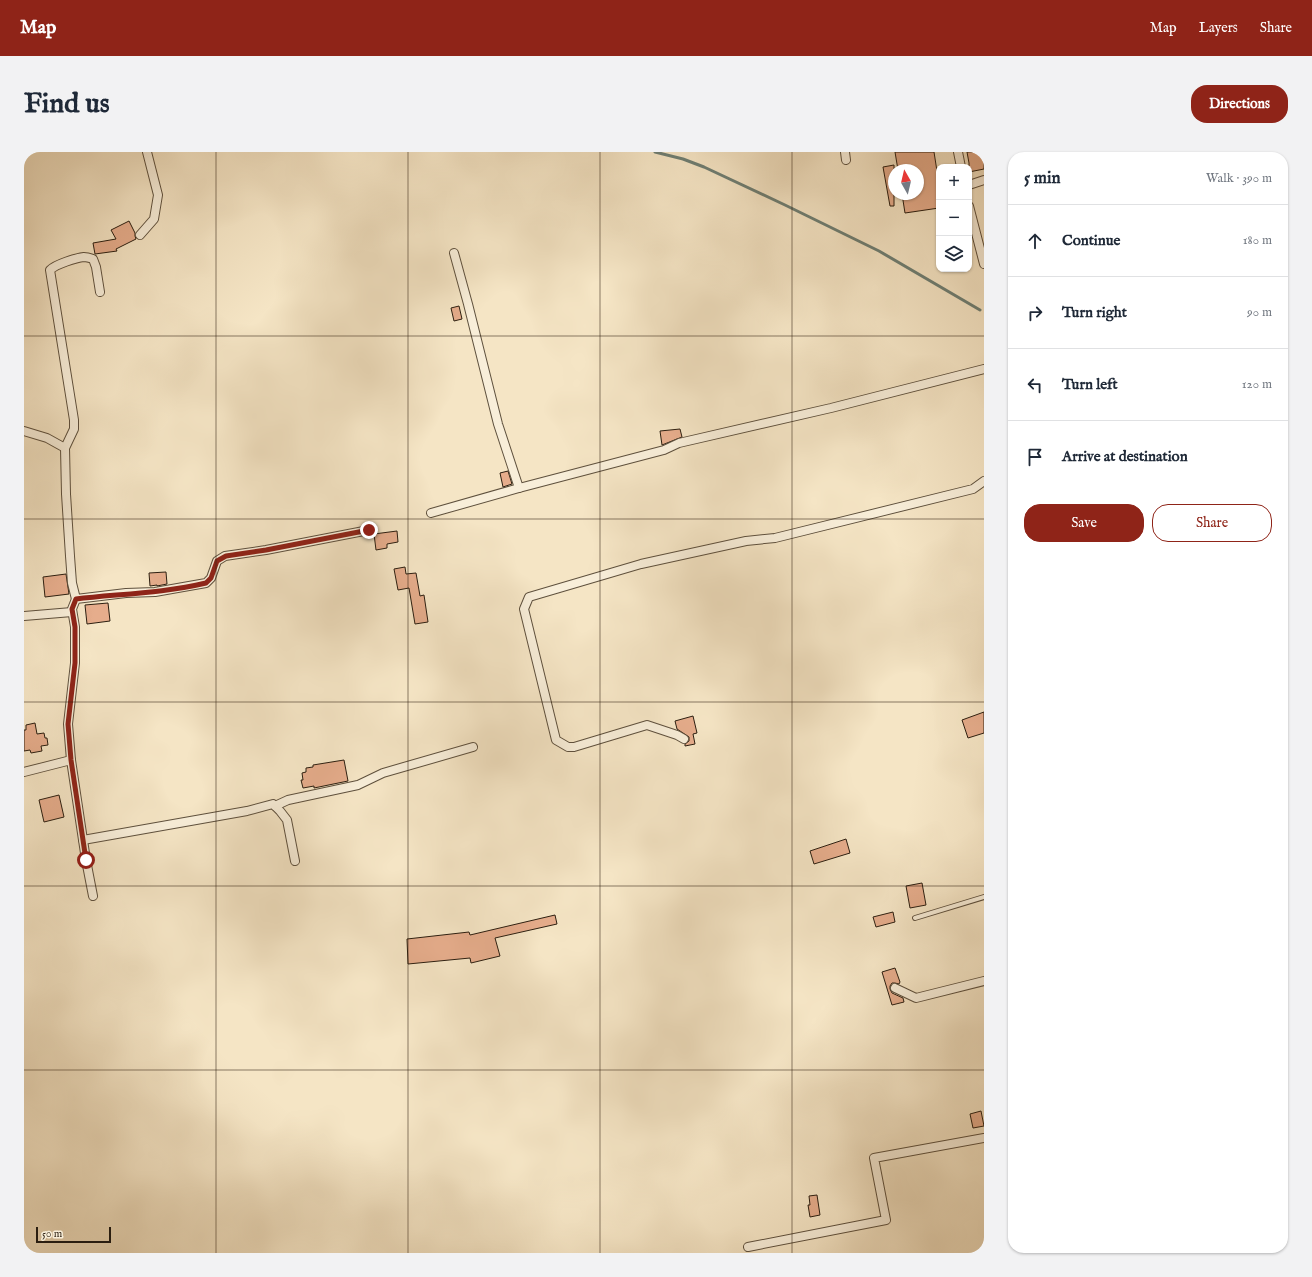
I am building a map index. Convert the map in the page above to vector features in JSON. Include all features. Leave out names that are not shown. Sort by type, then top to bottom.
[{"type":"street","points":[[140,235],[154,218],[158,195],[147,152]]},
{"type":"street","points":[[958,152],[960,164]]},
{"type":"street","points":[[972,184],[984,180]]},
{"type":"street","points":[[972,218],[984,264]]},
{"type":"street","points":[[454,253],[498,424],[519,488]]},
{"type":"street","points":[[93,896],[71,760],[68,724],[75,663],[75,627],[72,609],[76,599],[72,583],[70,563],[65,448],[74,429],[74,420],[50,270],[53,267],[74,259],[85,257],[93,259],[96,267],[100,292]]},
{"type":"street","points":[[431,513],[664,450],[679,443],[831,408],[984,369]]},
{"type":"street","points":[[24,431],[47,438],[65,448]]},
{"type":"street","points":[[684,739],[677,735],[647,725],[574,747],[568,747],[556,740],[524,609],[529,598],[641,564],[746,540],[775,538],[973,488],[984,481]]},
{"type":"street","points":[[76,599],[126,593],[155,592],[200,585],[206,583],[211,578],[217,561],[226,556],[266,550],[369,530]]},
{"type":"street","points":[[24,616],[72,612]]},
{"type":"street","points":[[275,806],[288,800],[358,785],[383,773],[473,747]]},
{"type":"street","points":[[24,772],[71,760]]},
{"type":"street","points":[[83,840],[247,811],[273,804],[287,820],[295,861]]},
{"type":"street","points":[[895,988],[916,998],[984,981]]},
{"type":"street","points":[[748,1247],[886,1220],[874,1158],[984,1138]]},
{"type":"lane","points":[[915,918],[984,897]]},
{"type":"building","points":[[895,152],[934,152],[936,165],[936,208],[905,213],[903,200],[924,200],[924,164],[897,164]]},
{"type":"building","points":[[967,152],[984,152],[984,169],[972,171],[972,164],[969,163]]},
{"type":"building","points":[[888,166],[888,195],[883,167]]},
{"type":"building","points":[[889,200],[894,200],[894,206],[890,206]]},
{"type":"building","points":[[129,221],[135,233],[136,239],[116,249],[117,251],[95,254],[93,243],[116,239],[111,230]]},
{"type":"building","points":[[459,306],[462,319],[454,321],[451,308]]},
{"type":"building","points":[[680,429],[682,437],[662,445],[660,431]]},
{"type":"building","points":[[508,471],[512,484],[503,487],[500,473]]},
{"type":"building","points":[[397,531],[398,542],[387,544],[387,548],[376,550],[374,534]]},
{"type":"building","points":[[405,567],[406,574],[416,573],[420,596],[424,595],[428,622],[415,624],[409,588],[398,590],[394,569]]},
{"type":"building","points":[[166,572],[167,584],[150,586],[149,573]]},
{"type":"building","points":[[66,574],[69,594],[45,597],[43,577]]},
{"type":"building","points":[[108,603],[110,621],[87,624],[85,605]]},
{"type":"building","points":[[984,712],[984,733],[968,738],[962,720]]},
{"type":"building","points":[[693,716],[697,733],[693,734],[695,744],[685,746],[685,744],[689,741],[689,737],[677,729],[675,721]]},
{"type":"building","points":[[35,723],[37,734],[44,733],[45,738],[47,738],[48,745],[41,746],[42,751],[31,753],[30,750],[24,751],[24,730],[26,730],[26,725]]},
{"type":"building","points":[[344,760],[348,781],[314,788],[314,786],[303,788],[301,780],[303,780],[302,773],[306,772],[306,768],[313,767],[313,765]]},
{"type":"building","points":[[59,795],[64,817],[44,822],[39,800]]},
{"type":"building","points":[[846,839],[850,853],[814,864],[810,851]]},
{"type":"building","points":[[922,883],[926,905],[910,908],[906,886]]},
{"type":"building","points":[[893,912],[895,922],[876,927],[873,917]]},
{"type":"building","points":[[555,915],[557,924],[495,938],[500,956],[471,963],[470,958],[408,964],[407,939],[469,932],[470,935]]},
{"type":"building","points":[[895,968],[900,982],[899,984],[892,983],[890,989],[892,993],[903,998],[904,1002],[892,1005],[882,972]]},
{"type":"building","points":[[981,1111],[984,1126],[973,1128],[970,1114]]},
{"type":"building","points":[[817,1195],[820,1215],[810,1217],[808,1205],[810,1205],[809,1196]]},
{"type":"waterway","points":[[655,152],[683,159],[704,167],[785,205],[879,251],[980,310]]},
{"type":"route","points":[[86,860],[71,760],[68,724],[75,663],[75,627],[72,609],[76,599],[126,593],[155,592],[206,583],[211,578],[217,561],[226,556],[266,550],[369,530]]}]
